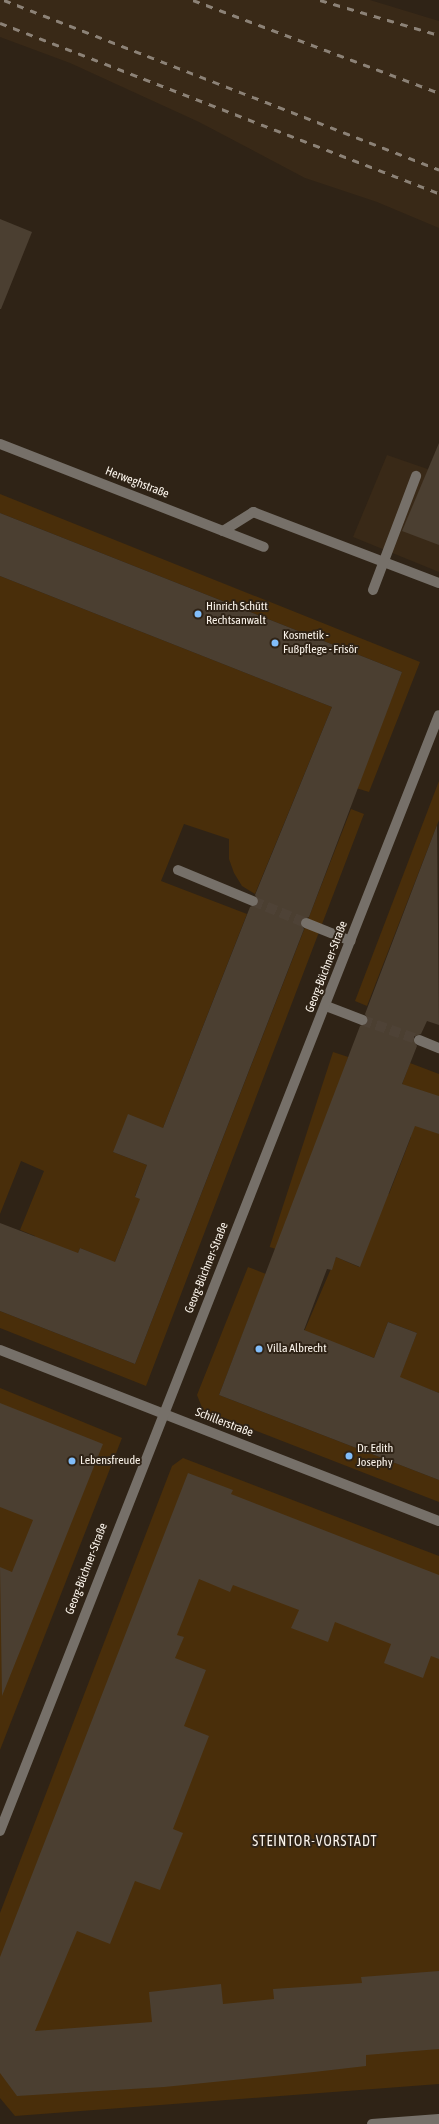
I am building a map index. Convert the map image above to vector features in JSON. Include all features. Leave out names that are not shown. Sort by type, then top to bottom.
[{"type":"street","name":"Herweghstraße","points":[[0,444],[264,547]]},
{"type":"street","points":[[373,590],[416,476]]},
{"type":"street","points":[[223,531],[253,512],[439,583]]},
{"type":"street","name":"Georg-Büchner-Straße","points":[[0,1831],[162,1412],[352,942],[439,715]]},
{"type":"street","points":[[178,870],[253,901]]},
{"type":"street","points":[[306,923],[352,942]]},
{"type":"street","points":[[326,1006],[362,1020]]},
{"type":"street","points":[[419,1040],[439,1048]]},
{"type":"street","name":"Schillerstraße","points":[[0,1350],[439,1521]]},
{"type":"street","points":[[372,2124],[439,2119]]},
{"type":"shaded area","points":[[0,0],[370,0],[439,21],[439,228],[377,202],[305,178],[199,122],[70,63],[0,37]]},
{"type":"shaded area","points":[[387,455],[439,473],[439,572],[353,537]]},
{"type":"shaded area","points":[[0,494],[420,662],[369,792],[356,788],[402,672],[0,513]]},
{"type":"shaded area","points":[[0,576],[332,707],[255,894],[242,886],[234,873],[229,859],[229,839],[184,824],[161,881],[247,914],[163,1128],[113,1152],[147,1165],[135,1196],[158,1206],[149,1225],[132,1219],[109,1277],[97,1255],[80,1248],[72,1269],[29,1252],[35,1236],[20,1230],[44,1171],[21,1161],[0,1214]]},
{"type":"shaded area","points":[[439,781],[439,820],[367,1006],[355,1001]]},
{"type":"shaded area","points":[[351,809],[364,814],[146,1386],[0,1328],[0,1311],[135,1364]]},
{"type":"shaded area","points":[[333,1052],[348,1057],[285,1252],[270,1247]]},
{"type":"shaded area","points":[[410,1063],[439,1074],[439,1393],[399,1378],[417,1333],[388,1322],[374,1358],[349,1348],[343,1362],[300,1341],[336,1257],[359,1267],[363,1185],[389,1194],[411,1137],[386,1127]]},
{"type":"shaded area","points":[[248,1267],[266,1274],[219,1395],[439,1480],[439,1502],[203,1410],[197,1395]]},
{"type":"shaded area","points":[[0,1388],[122,1438],[0,1750]]},
{"type":"shaded area","points":[[183,1458],[439,1556],[439,2084],[15,2116],[0,2098],[0,1913],[172,1466]]},
{"type":"building","points":[[0,219],[32,232],[1,309],[0,309]]},
{"type":"building","points":[[439,443],[439,545],[402,531]]},
{"type":"building","points":[[0,513],[402,672],[309,917],[300,921],[304,929],[135,1364],[0,1311],[0,1223],[78,1253],[80,1248],[115,1262],[140,1199],[135,1197],[147,1165],[113,1152],[128,1114],[163,1128],[250,907],[259,903],[255,895],[332,707],[0,576]]},
{"type":"building","points":[[437,825],[439,1025],[427,1021],[421,1034],[413,1037],[417,1046],[402,1084],[439,1096],[439,1134],[415,1126],[360,1267],[336,1257],[332,1270],[327,1269],[304,1330],[374,1358],[388,1322],[417,1333],[400,1377],[439,1393],[439,1480],[219,1395],[360,1026],[368,1022],[365,1014]]},
{"type":"building","points":[[0,1403],[103,1444],[2,1696],[0,1567],[12,1572],[33,1520],[0,1507]]},
{"type":"building","points":[[188,1473],[233,1490],[231,1494],[439,1575],[439,1659],[431,1656],[423,1678],[384,1663],[391,1644],[335,1622],[328,1642],[291,1628],[299,1610],[233,1585],[230,1592],[199,1579],[177,1635],[184,1637],[175,1658],[206,1670],[184,1726],[209,1736],[173,1829],[183,1833],[160,1890],[135,1881],[110,1944],[77,1931],[35,2031],[152,2022],[149,1992],[221,1984],[223,2004],[274,1999],[273,1989],[362,1983],[361,1977],[439,1971],[439,2049],[366,2055],[366,2066],[314,2072],[164,2087],[17,2096],[0,2073],[0,1957]]},
{"type":"tunnel","points":[[253,901],[306,923]]},
{"type":"tunnel","points":[[362,1020],[419,1040]]},
{"type":"railway","points":[[4,0],[439,170]]},
{"type":"railway","points":[[193,0],[439,93]]},
{"type":"railway","points":[[320,0],[439,35]]},
{"type":"railway","points":[[0,23],[439,193]]},
{"type":"place","name":"Hinrich Schütt Rechtsanwalt","points":[[198,614]]},
{"type":"place","name":"Kosmetik - Fußpflege - Frisör","points":[[275,643]]},
{"type":"place","name":"Villa Albrecht","points":[[259,1349]]},
{"type":"place","name":"Dr. Edith Josephy","points":[[349,1456]]},
{"type":"place","name":"Lebensfreude","points":[[72,1461]]},
{"type":"district","name":"STEINTOR-VORSTADT","points":[[315,1841]]}]
